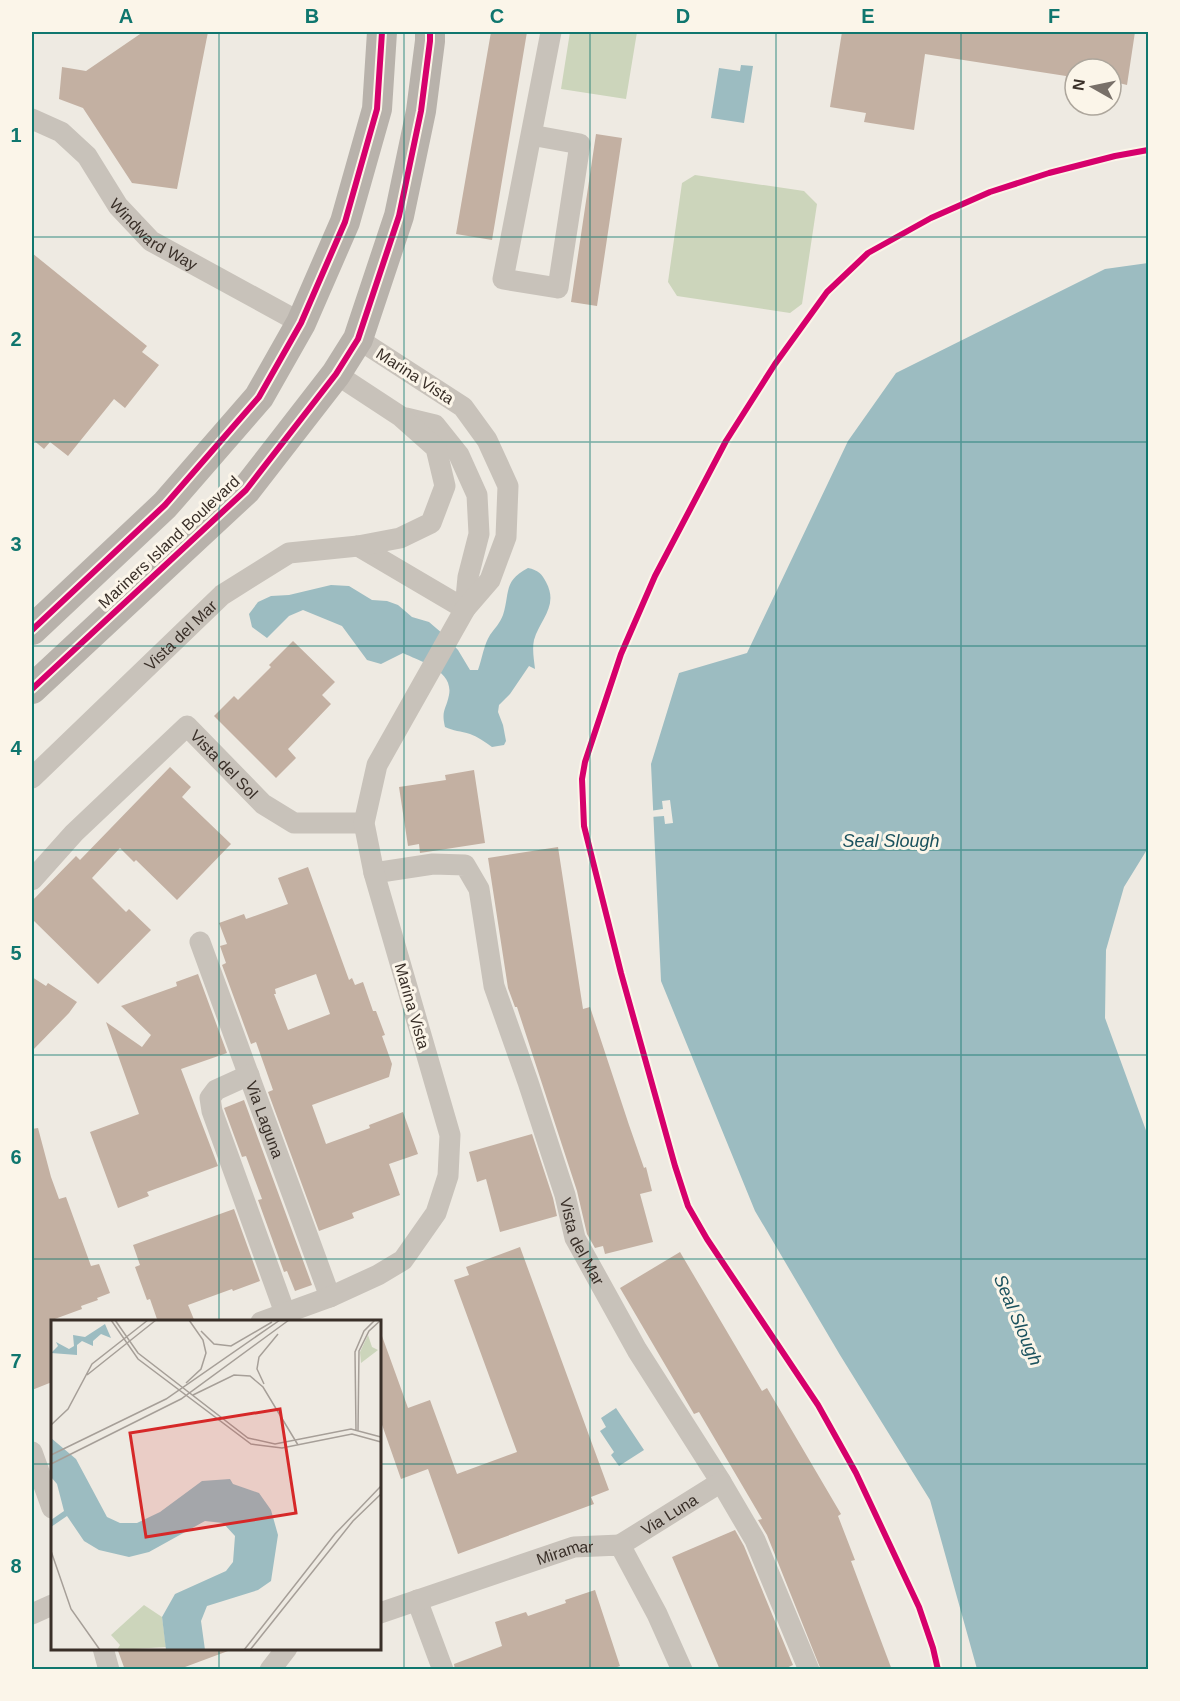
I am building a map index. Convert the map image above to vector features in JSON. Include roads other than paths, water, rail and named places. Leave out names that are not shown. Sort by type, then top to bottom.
[{"type":"main road","name":"Mariners Island Boulevard","points":[[42,620],[173,496],[258,397],[301,323],[345,222],[376,109],[382,32]]},
{"type":"main road","name":"Mariners Island Boulevard","points":[[32,689],[246,490],[336,374],[358,339],[399,216],[421,111],[430,32]]},
{"type":"street","points":[[531,135],[580,144],[558,288],[504,279],[531,135],[551,32]]},
{"type":"street","name":"Windward Way","points":[[32,119],[61,132],[87,156],[118,206],[151,242],[301,323]]},
{"type":"street","name":"Marina Vista","points":[[266,1320],[330,1298],[404,1260],[436,1213],[448,1176],[450,1135],[374,873],[364,823],[376,765],[465,609],[490,580],[506,537],[508,486],[487,440],[463,407],[358,339]]},
{"type":"street","name":"Vista del Mar","points":[[32,778],[222,595],[290,553],[358,546],[400,538],[431,523],[445,486],[436,448],[400,416],[336,374]]},
{"type":"street","name":"Marina Vista","points":[[400,416],[435,425],[459,455],[477,495],[479,534],[468,577],[465,609]]},
{"type":"street","points":[[358,546],[465,609]]},
{"type":"street","name":"Vista del Sol","points":[[32,880],[74,833],[187,726],[263,804],[294,823],[364,823]]},
{"type":"street","name":"Vista del Mar","points":[[374,873],[433,864],[465,865],[479,889],[494,986],[565,1195],[574,1238],[637,1350],[756,1540],[809,1670]]},
{"type":"street","name":"Via Laguna","points":[[200,942],[330,1298]]},
{"type":"street","points":[[249,1075],[216,1090],[210,1098],[212,1111],[285,1313]]},
{"type":"street","points":[[32,1452],[51,1505]]},
{"type":"street","name":"Via Luna","points":[[620,1545],[721,1482]]},
{"type":"street","points":[[620,1545],[657,1614],[682,1670]]},
{"type":"street","name":"Miramar","points":[[381,1613],[574,1547],[620,1545]]},
{"type":"street","points":[[417,1600],[442,1670]]},
{"type":"street","points":[[32,1614],[51,1605]]},
{"type":"street","points":[[104,1650],[110,1670]]},
{"type":"street","points":[[270,1670],[285,1650]]},
{"type":"water","points":[[741,65],[753,66],[744,123],[711,118],[719,68],[740,71]]},
{"type":"water","name":"Seal Slough","points":[[1148,263],[1148,848],[1124,887],[1106,950],[1105,1018],[1148,1136],[1148,1669],[977,1669],[930,1500],[840,1355],[755,1211],[661,981],[651,764],[679,673],[747,653],[848,441],[896,373],[1105,269]]},
{"type":"water","points":[[528,568],[537,571],[544,579],[549,591],[549,605],[534,640],[535,669],[529,666],[510,694],[499,705],[498,712],[506,741],[504,745],[492,747],[473,735],[445,727],[444,713],[449,686],[441,673],[426,663],[403,653],[381,664],[367,660],[342,626],[303,610],[289,616],[267,638],[252,627],[249,614],[258,602],[271,596],[289,595],[331,585],[349,586],[372,600],[387,601],[398,605],[412,617],[429,622],[458,650],[470,670],[478,670],[488,639],[503,615],[511,583]]},
{"type":"water","points":[[616,1408],[644,1450],[619,1466],[611,1455],[614,1452],[600,1431],[606,1427],[601,1418]]}]
